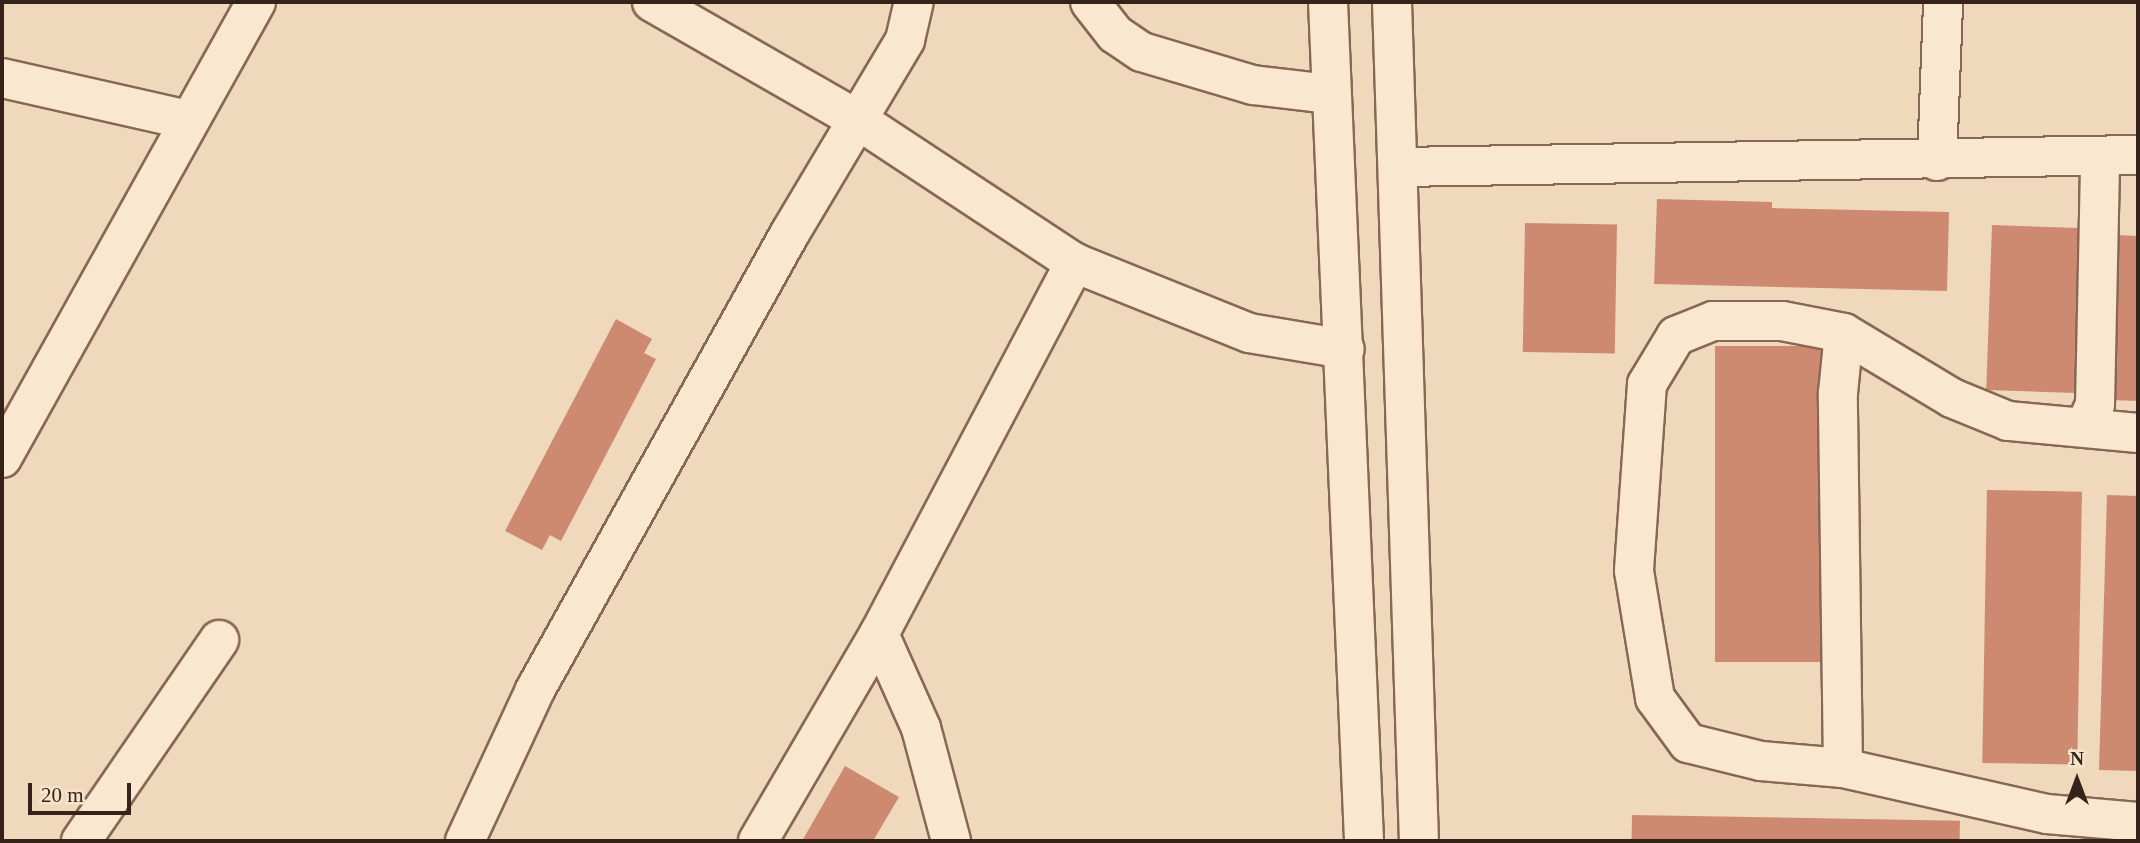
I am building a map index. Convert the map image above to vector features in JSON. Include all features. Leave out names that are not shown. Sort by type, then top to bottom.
[{"type":"street","points":[[2,458],[12,420],[256,2]]},
{"type":"street","points":[[652,2],[858,120],[1075,263],[1249,333],[1345,349]]},
{"type":"street","points":[[465,841],[535,691],[905,40],[914,2]]},
{"type":"street","points":[[1090,2],[1115,34],[1142,52],[1253,85],[1331,94]]},
{"type":"street","points":[[1328,2],[1345,349],[1364,841]]},
{"type":"street","points":[[1392,2],[1419,841]]},
{"type":"street","points":[[1937,161],[1943,2]]},
{"type":"street","points":[[2,78],[189,120]]},
{"type":"street","points":[[1399,167],[1937,161],[2138,155]]},
{"type":"street","points":[[2085,427],[2095,405],[2100,156]]},
{"type":"street","points":[[758,841],[879,634],[1075,263]]},
{"type":"street","points":[[2138,433],[2008,421],[1952,398],[1844,333],[1782,321],[1713,321],[1676,337],[1647,384],[1634,571],[1655,698],[1688,743],[1761,761],[1843,768],[2048,814],[2138,822]]},
{"type":"street","points":[[1843,768],[1838,393],[1844,333]]},
{"type":"street","points":[[879,634],[921,728],[951,841]]},
{"type":"street","points":[[81,841],[219,640]]},
{"type":"building","points":[[1657,199],[1772,202],[1772,208],[1949,212],[1947,291],[1654,284]]},
{"type":"building","points":[[1525,223],[1617,225],[1615,354],[1523,352]]},
{"type":"building","points":[[1992,225],[2087,228],[2081,393],[1986,390]]},
{"type":"building","points":[[2116,235],[2138,236],[2138,401],[2111,400]]},
{"type":"building","points":[[616,319],[652,339],[644,353],[656,359],[561,541],[550,535],[542,550],[505,531]]},
{"type":"building","points":[[1715,346],[1824,346],[1824,662],[1715,662]]},
{"type":"building","points":[[1987,490],[2082,492],[2077,765],[1982,763]]},
{"type":"building","points":[[2107,495],[2138,496],[2138,771],[2099,770]]},
{"type":"building","points":[[845,766],[899,797],[873,841],[802,841]]},
{"type":"building","points":[[1632,815],[1960,821],[1960,841],[1632,841]]}]
